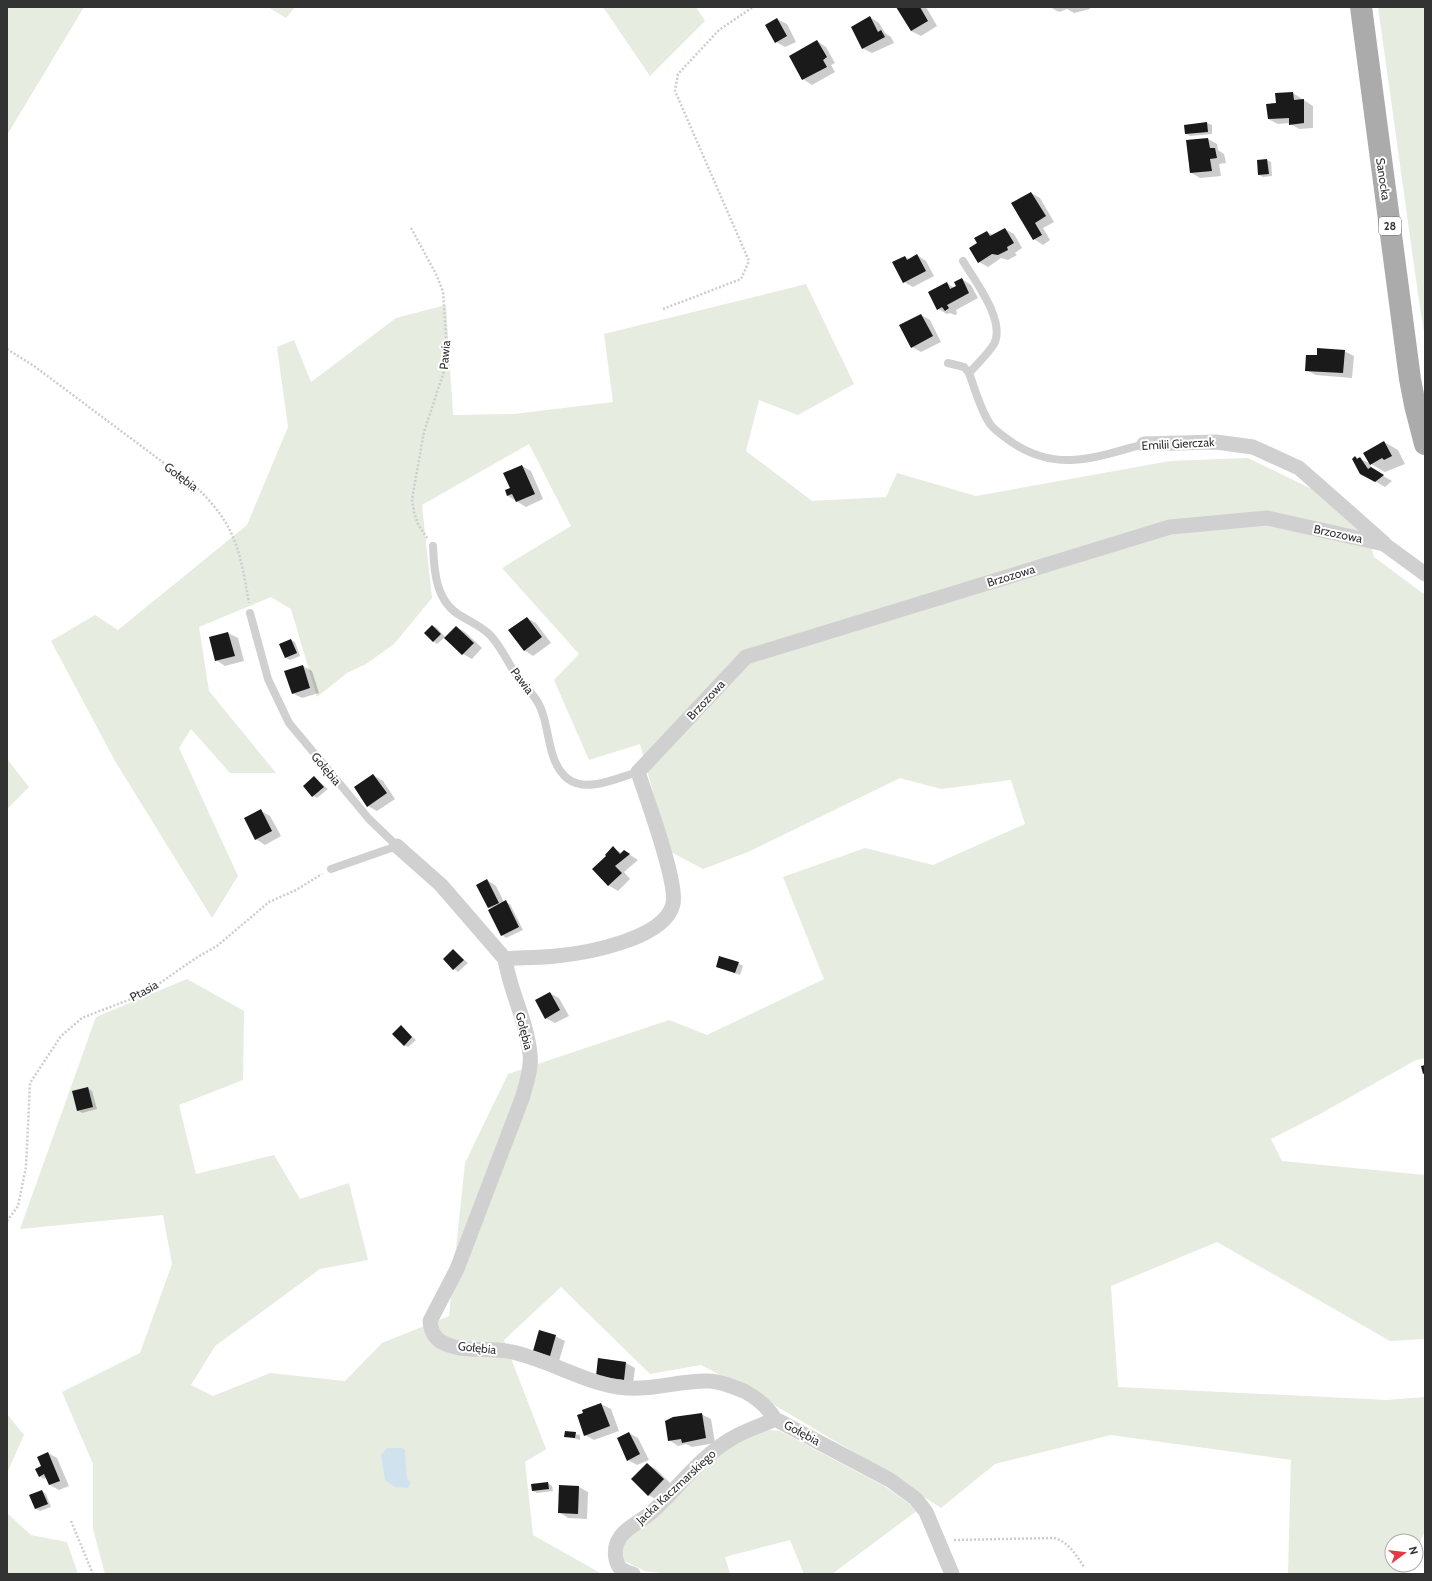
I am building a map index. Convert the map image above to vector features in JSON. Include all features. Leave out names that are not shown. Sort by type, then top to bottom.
[{"type":"main road","name":"Sanocka","points":[[1361,7],[1410,379],[1425,444]]},
{"type":"street","name":"Emilii Gierczak","points":[[1144,444],[1216,442],[1253,447],[1299,468],[1384,544]]},
{"type":"street","name":"Brzozowa","points":[[638,772],[746,657],[1170,527],[1267,518],[1384,544],[1425,574]]},
{"type":"street","points":[[505,959],[555,956],[607,947],[641,935],[659,924],[669,915],[673,904],[671,876],[638,772]]},
{"type":"street","name":"Gołębia","points":[[397,846],[441,886],[505,959],[507,974],[527,1037],[531,1055],[529,1074],[523,1096],[457,1269],[430,1321],[431,1331],[437,1339],[446,1344],[511,1351],[529,1356],[573,1374],[617,1387],[645,1389],[697,1381],[710,1381],[722,1383],[747,1393],[762,1402],[775,1418],[890,1480],[916,1499],[926,1512],[952,1574]]},
{"type":"street","name":"Jacka Kaczmarskiego","points":[[632,1574],[621,1569],[616,1558],[615,1551],[617,1542],[623,1534],[652,1512],[700,1463],[717,1448],[730,1439],[775,1418]]},
{"type":"lane","points":[[948,363],[964,367],[969,373],[994,344],[996,325],[986,300],[963,261]]},
{"type":"lane","name":"Emilii Gierczak","points":[[969,373],[990,425],[1024,450],[1043,458],[1063,461],[1085,460],[1144,444]]},
{"type":"lane","name":"Pawia","points":[[433,546],[434,562],[441,596],[451,609],[491,636],[502,650],[513,671],[538,702],[554,761],[560,771],[568,779],[580,785],[605,782],[638,772]]},
{"type":"lane","name":"Gołębia","points":[[250,613],[268,680],[289,724],[369,819],[397,846]]},
{"type":"lane","points":[[331,869],[397,846]]},
{"type":"path","points":[[663,309],[741,279],[749,261],[675,91],[678,74],[719,30],[754,7]]},
{"type":"path","name":"Pawia","points":[[411,228],[437,276],[443,292],[446,365],[424,432],[412,499],[418,524],[433,546]]},
{"type":"path","name":"Gołębia","points":[[7,349],[34,366],[196,488],[212,502],[234,536],[243,572],[250,613]]},
{"type":"path","name":"Ptasia","points":[[7,1221],[18,1206],[26,1167],[30,1083],[62,1036],[82,1018],[144,994],[196,958],[217,946],[269,902],[296,890],[331,869]]},
{"type":"path","points":[[71,1521],[93,1574]]},
{"type":"path","points":[[938,1540],[1054,1538],[1062,1540],[1069,1546],[1084,1567]]},
{"type":"shaded area","points":[[7,7],[84,7],[7,135]]},
{"type":"shaded area","points":[[268,7],[295,7],[286,18]]},
{"type":"shaded area","points":[[603,7],[696,7],[705,21],[650,76]]},
{"type":"shaded area","points":[[1378,7],[1425,7],[1425,339],[1418,294]]},
{"type":"shaded area","points":[[806,284],[854,384],[798,415],[759,400],[746,451],[812,501],[886,497],[897,473],[976,496],[1170,461],[1248,458],[1322,494],[1368,535],[1374,557],[1425,595],[1425,1058],[1416,1060],[1320,1114],[1271,1139],[1282,1161],[1425,1175],[1425,1339],[1390,1341],[1217,1242],[1111,1286],[1118,1387],[1387,1400],[1425,1397],[1425,1531],[1424,1533],[1384,1533],[1384,1573],[1406,1574],[1288,1574],[1291,1460],[1111,1435],[995,1464],[941,1508],[862,1457],[747,1389],[701,1365],[650,1374],[561,1287],[504,1340],[546,1449],[525,1462],[533,1535],[602,1574],[105,1574],[93,1529],[93,1464],[62,1392],[140,1353],[172,1264],[163,1215],[20,1229],[96,1017],[187,979],[244,1011],[243,1080],[179,1105],[196,1174],[274,1155],[300,1199],[349,1183],[368,1260],[320,1269],[215,1346],[191,1385],[213,1396],[270,1373],[345,1381],[382,1343],[449,1316],[465,1163],[508,1074],[669,1020],[707,1035],[824,979],[783,877],[865,848],[933,865],[1025,824],[1011,780],[941,789],[900,778],[748,852],[703,869],[669,851],[640,744],[589,760],[554,680],[579,654],[502,568],[571,526],[529,444],[422,505],[432,598],[394,644],[366,664],[347,673],[317,697],[291,609],[271,597],[199,627],[209,691],[276,773],[230,773],[191,729],[179,748],[238,876],[212,918],[115,761],[51,641],[95,615],[118,630],[247,525],[288,427],[277,347],[294,340],[311,382],[396,318],[446,305],[453,415],[514,414],[613,402],[604,334]]},
{"type":"shaded area","points":[[7,759],[29,787],[7,809]]},
{"type":"shaded area","points":[[7,1414],[24,1435],[7,1473]]},
{"type":"shaded area","points":[[770,1430],[780,1431],[884,1486],[918,1510],[832,1574],[804,1574],[790,1540],[725,1557],[730,1574],[669,1574],[645,1571],[622,1560],[621,1550],[624,1542],[712,1459],[741,1437]]},
{"type":"shaded area","points":[[7,1513],[31,1535],[67,1542],[78,1574],[7,1574]]},
{"type":"water","points":[[387,1448],[402,1448],[405,1450],[407,1479],[411,1483],[408,1488],[395,1487],[385,1480],[381,1455]]},
{"type":"building","points":[[896,7],[920,7],[928,21],[911,31]]},
{"type":"building","points":[[870,16],[878,32],[881,30],[885,37],[862,49],[851,27]]},
{"type":"building","points":[[777,18],[787,36],[775,43],[765,25]]},
{"type":"building","points":[[817,40],[827,57],[823,60],[827,67],[802,80],[789,56]]},
{"type":"building","points":[[1293,92],[1294,100],[1304,99],[1304,123],[1289,125],[1289,118],[1268,119],[1266,104],[1276,103],[1275,93]]},
{"type":"building","points":[[1207,122],[1208,132],[1185,134],[1184,125]]},
{"type":"building","points":[[1208,138],[1210,148],[1215,148],[1217,158],[1210,159],[1212,171],[1190,173],[1186,140]]},
{"type":"building","points":[[1267,159],[1269,174],[1258,175],[1257,160]]},
{"type":"building","points":[[1031,192],[1046,216],[1035,223],[1042,235],[1033,240],[1011,203]]},
{"type":"building","points":[[1005,228],[1014,243],[1007,247],[1008,250],[998,255],[992,254],[978,263],[969,248],[977,243],[974,238],[987,231],[990,236]]},
{"type":"building","points":[[917,254],[926,271],[903,283],[892,262],[905,256],[907,260]]},
{"type":"building","points":[[962,278],[969,293],[947,305],[949,308],[945,311],[942,307],[937,310],[928,292],[947,282],[950,289],[956,286],[954,282]]},
{"type":"building","points":[[921,314],[933,336],[911,348],[899,325]]},
{"type":"building","points":[[1317,348],[1345,350],[1343,373],[1305,371],[1306,355],[1317,355]]},
{"type":"building","points":[[1384,441],[1392,456],[1384,460],[1382,458],[1370,465],[1363,453]]},
{"type":"building","points":[[1355,456],[1357,459],[1360,457],[1368,469],[1371,467],[1384,475],[1375,482],[1360,474],[1352,459]]},
{"type":"building","points":[[522,465],[535,494],[516,502],[512,494],[507,496],[505,490],[510,488],[503,473]]},
{"type":"building","points":[[527,617],[542,637],[524,651],[508,630]]},
{"type":"building","points":[[432,625],[441,634],[433,642],[424,633]]},
{"type":"building","points":[[456,626],[474,643],[462,655],[444,638]]},
{"type":"building","points":[[228,632],[235,656],[215,661],[209,637]]},
{"type":"building","points":[[291,639],[297,653],[285,658],[279,644]]},
{"type":"building","points":[[303,665],[310,688],[292,694],[284,671]]},
{"type":"building","points":[[373,774],[387,793],[367,807],[354,787]]},
{"type":"building","points":[[314,776],[324,787],[312,797],[303,786]]},
{"type":"building","points":[[261,809],[272,831],[255,840],[244,818]]},
{"type":"building","points":[[613,846],[620,854],[624,850],[630,854],[615,866],[622,873],[608,886],[592,869],[606,856],[605,855]]},
{"type":"building","points":[[487,879],[499,903],[488,908],[476,885]]},
{"type":"building","points":[[506,900],[519,927],[501,936],[488,910]]},
{"type":"building","points":[[453,949],[464,960],[453,970],[443,959]]},
{"type":"building","points":[[719,956],[739,962],[735,973],[716,967]]},
{"type":"building","points":[[550,992],[560,1010],[545,1019],[535,1000]]},
{"type":"building","points":[[401,1025],[412,1037],[404,1046],[392,1034]]},
{"type":"building","points":[[1425,1065],[1425,1073],[1423,1074],[1421,1066]]},
{"type":"building","points":[[88,1087],[93,1107],[77,1111],[72,1091]]},
{"type":"building","points":[[539,1330],[556,1335],[550,1356],[533,1351]]},
{"type":"building","points":[[598,1358],[626,1362],[624,1380],[596,1376]]},
{"type":"building","points":[[601,1403],[610,1426],[584,1436],[577,1415],[583,1413],[582,1410]]},
{"type":"building","points":[[702,1413],[706,1438],[682,1443],[681,1439],[668,1441],[665,1421],[673,1417]]},
{"type":"building","points":[[565,1431],[576,1432],[575,1438],[564,1437]]},
{"type":"building","points":[[629,1432],[640,1454],[627,1461],[617,1438]]},
{"type":"building","points":[[48,1452],[60,1481],[49,1485],[44,1474],[39,1477],[35,1469],[41,1466],[37,1457]]},
{"type":"building","points":[[647,1463],[664,1479],[648,1496],[631,1479]]},
{"type":"building","points":[[548,1482],[549,1489],[532,1491],[531,1484]]},
{"type":"building","points":[[559,1485],[579,1486],[578,1514],[558,1513]]},
{"type":"building","points":[[42,1490],[48,1504],[35,1509],[29,1495]]}]
